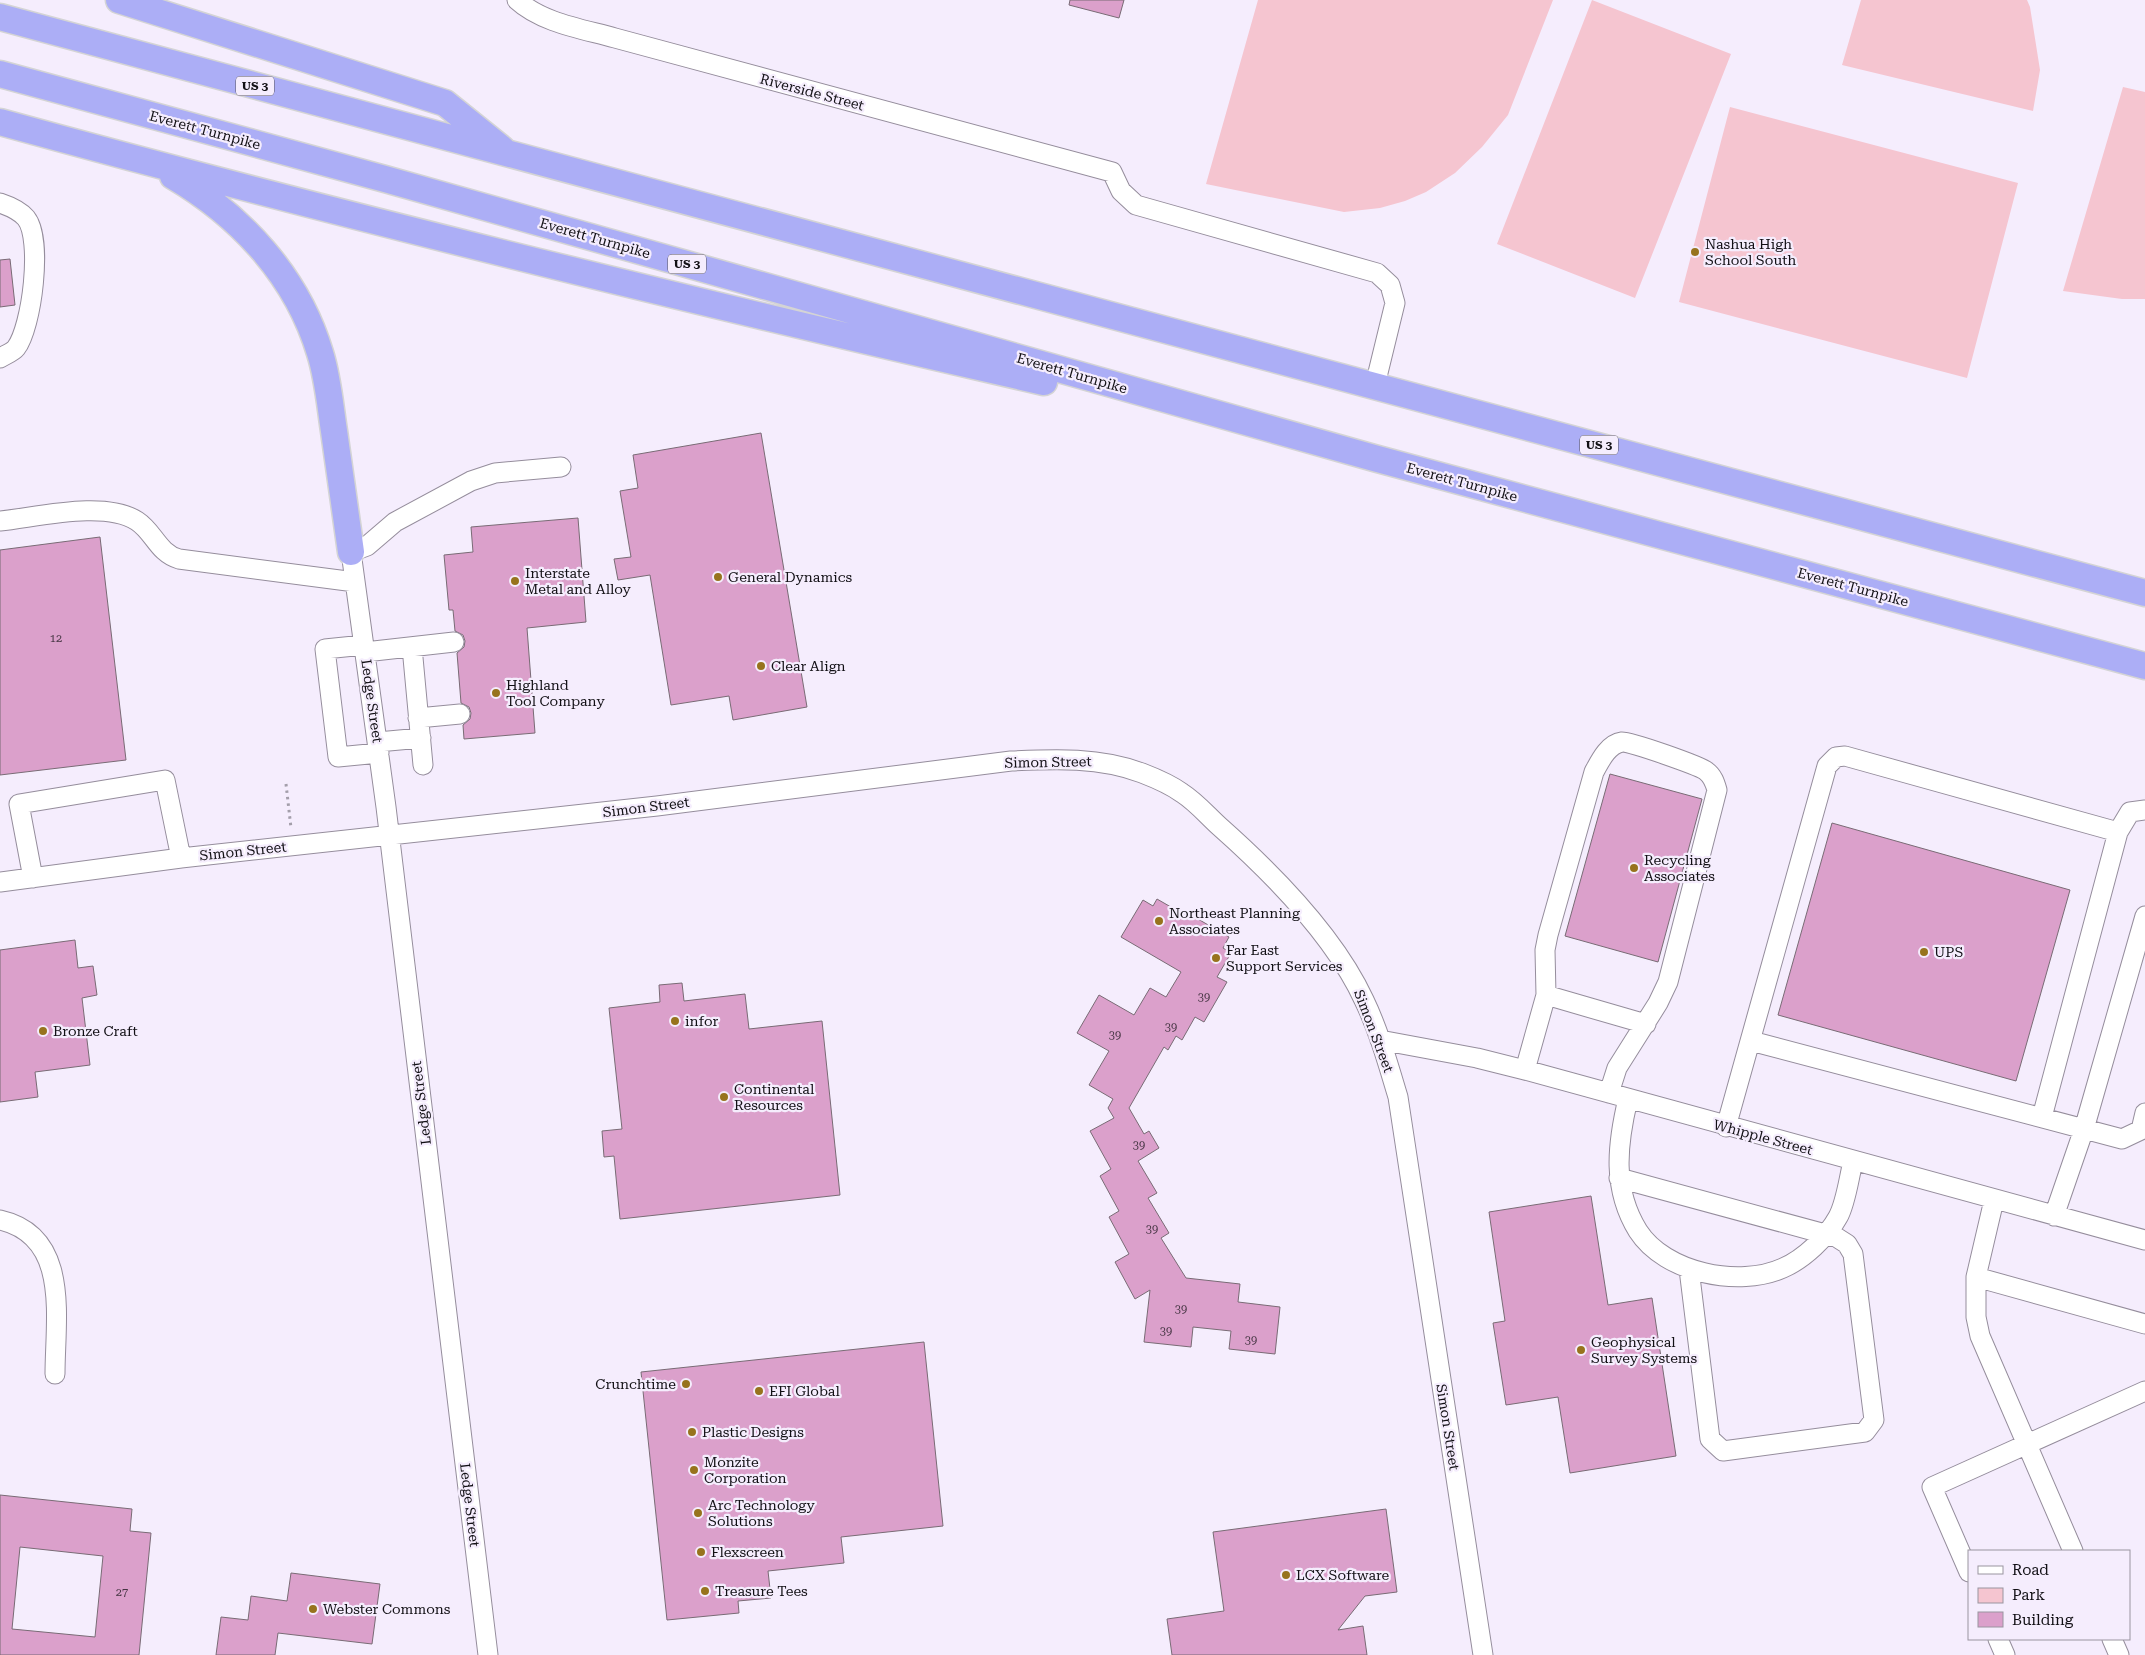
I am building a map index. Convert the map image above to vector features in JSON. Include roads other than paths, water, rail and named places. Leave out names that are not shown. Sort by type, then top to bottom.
[{"type":"highway","points":[[119,0],[445,103],[510,155]]},
{"type":"highway","name":"US 3","points":[[0,17],[2145,593]]},
{"type":"highway","name":"Everett Turnpike","points":[[0,74],[404,184],[1374,458],[2145,666]]},
{"type":"highway","points":[[0,122],[138,160],[806,327],[1374,458]]},
{"type":"highway","points":[[138,160],[190,186],[224,212],[267,254],[295,294],[315,337],[324,368],[351,552]]},
{"type":"street","name":"Riverside Street","points":[[517,0],[533,12],[551,20],[1112,172],[1121,191],[1136,204],[1348,263],[1385,278],[1392,289],[1395,303],[1375,385]]},
{"type":"street","points":[[0,202],[10,206],[26,219],[34,239],[34,282],[23,332],[16,349],[0,358]]},
{"type":"street","points":[[351,552],[367,546],[395,522],[476,479],[495,473],[561,467]]},
{"type":"street","points":[[0,521],[95,510],[115,511],[143,525],[165,553],[186,561],[355,582]]},
{"type":"street","name":"Ledge Street","points":[[351,552],[389,835],[488,1655]]},
{"type":"street","points":[[420,738],[338,757],[325,649],[412,647],[454,642]]},
{"type":"street","points":[[412,647],[423,765]]},
{"type":"street","points":[[418,718],[460,714]]},
{"type":"street","points":[[1525,1070],[1546,995],[1545,950],[1548,935],[1594,772],[1602,756],[1614,746],[1623,742],[1635,745],[1706,770],[1715,780],[1717,790],[1668,982],[1646,1024],[1628,1047],[1617,1068],[1608,1093]]},
{"type":"street","points":[[1726,1127],[1827,766],[1836,757],[1846,756],[2118,832]]},
{"type":"street","name":"Simon Street","points":[[0,882],[181,858],[657,806],[1010,761],[1054,759],[1098,761],[1142,773],[1183,793],[1267,869],[1324,937],[1348,970],[1364,1000],[1380,1040],[1398,1096],[1483,1655]]},
{"type":"street","points":[[34,878],[19,804],[165,780],[181,858]]},
{"type":"street","points":[[2042,1117],[2118,832],[2130,812],[2145,810]]},
{"type":"street","points":[[2054,1216],[2084,1129],[2145,916]]},
{"type":"street","points":[[1546,995],[1646,1024]]},
{"type":"street","name":"Whipple Street","points":[[1380,1040],[1461,1055],[1525,1070],[1853,1162],[2145,1240]]},
{"type":"street","points":[[1751,1041],[2122,1139],[2141,1130],[2145,1114]]},
{"type":"street","points":[[1628,1099],[1620,1135],[1619,1178],[1629,1212],[1639,1232],[1651,1246],[1688,1269],[1726,1276],[1766,1274],[1797,1261],[1824,1235],[1839,1216],[1853,1162]]},
{"type":"street","points":[[1619,1178],[1836,1237],[1847,1244],[1853,1254],[1874,1420],[1866,1432],[1723,1450],[1710,1439],[1688,1269]]},
{"type":"street","points":[[1994,1200],[1976,1278],[1976,1317],[1980,1336],[2073,1550]]},
{"type":"street","points":[[0,1220],[14,1223],[33,1234],[45,1250],[52,1269],[56,1294],[55,1374]]},
{"type":"street","points":[[1976,1278],[2145,1324]]},
{"type":"street","points":[[1968,1570],[1932,1487],[2145,1391]]},
{"type":"street","points":[[1998,1640],[2006,1655]]},
{"type":"street","points":[[2112,1640],[2120,1655]]},
{"type":"place","name":"Nashua High School South","points":[[1695,252]]},
{"type":"place","name":"General Dynamics","points":[[718,577]]},
{"type":"place","name":"Interstate Metal and Alloy","points":[[515,581]]},
{"type":"place","name":"Clear Align","points":[[761,666]]},
{"type":"place","name":"Highland Tool Company","points":[[496,693]]},
{"type":"place","name":"Recycling Associates","points":[[1634,868]]},
{"type":"place","name":"Northeast Planning Associates","points":[[1159,921]]},
{"type":"place","name":"UPS","points":[[1924,952]]},
{"type":"place","name":"Far East Support Services","points":[[1216,958]]},
{"type":"place","name":"infor","points":[[675,1021]]},
{"type":"place","name":"Bronze Craft","points":[[43,1031]]},
{"type":"place","name":"Continental Resources","points":[[724,1097]]},
{"type":"place","name":"Geophysical Survey Systems","points":[[1581,1350]]},
{"type":"place","name":"Crunchtime","points":[[686,1384]]},
{"type":"place","name":"EFI Global","points":[[759,1391]]},
{"type":"place","name":"Plastic Designs","points":[[692,1432]]},
{"type":"place","name":"Monzite Corporation","points":[[694,1470]]},
{"type":"place","name":"Arc Technology Solutions","points":[[698,1513]]},
{"type":"place","name":"Flexscreen","points":[[701,1552]]},
{"type":"place","name":"LCX Software","points":[[1286,1575]]},
{"type":"place","name":"Treasure Tees","points":[[705,1591]]},
{"type":"place","name":"Webster Commons","points":[[313,1609]]}]
